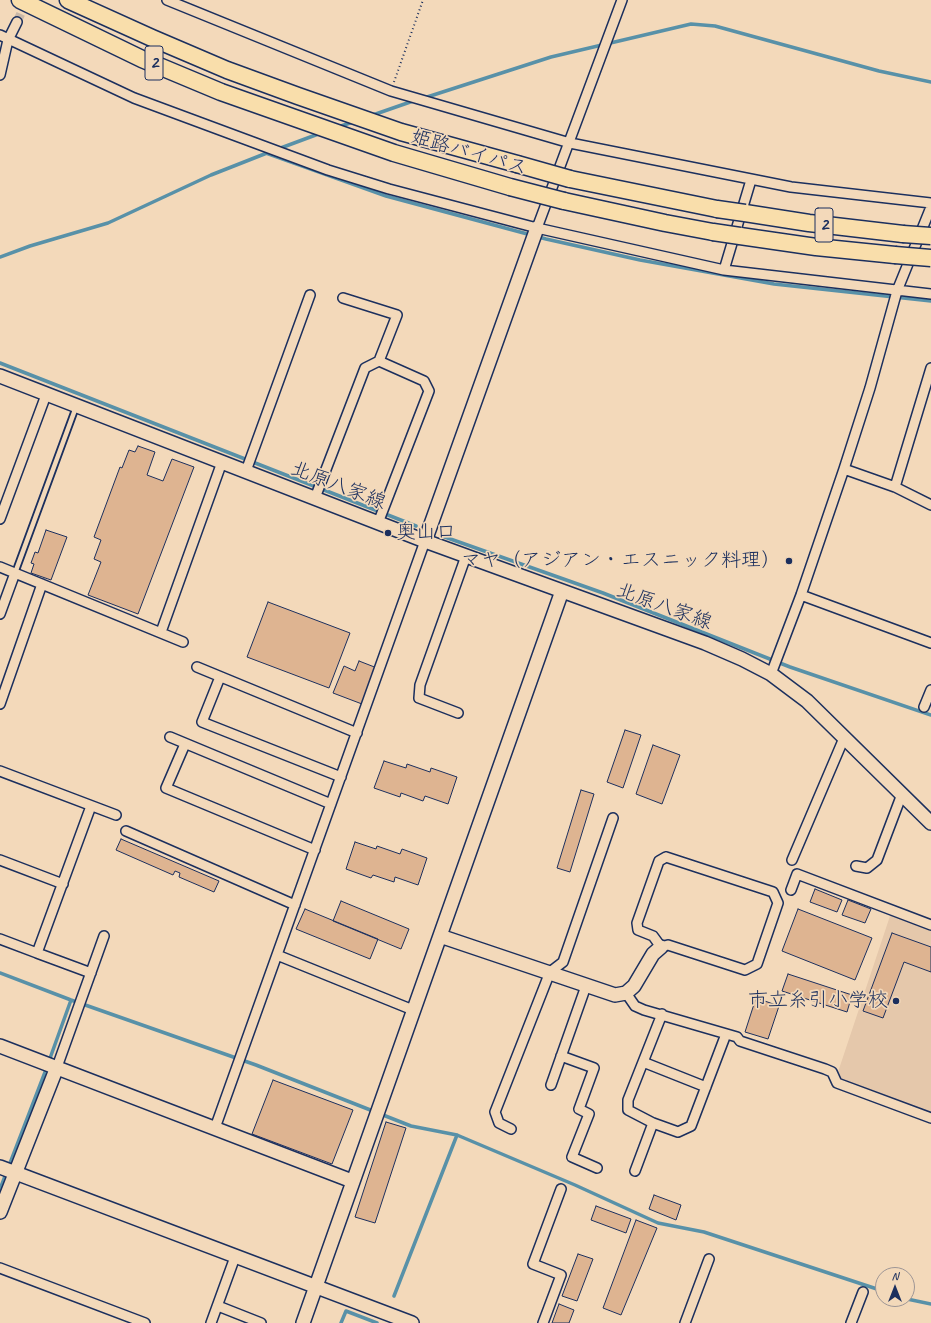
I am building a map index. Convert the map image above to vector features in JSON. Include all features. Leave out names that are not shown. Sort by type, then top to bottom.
[{"type":"highway","name":"姫路バイパス","points":[[20,0],[142,59],[221,92],[291,118],[394,153],[510,187],[564,201],[713,232],[816,247],[931,258]]},
{"type":"highway","name":"姫路バイパス","points":[[68,0],[227,70],[298,96],[401,132],[570,179],[717,209],[904,234],[931,236]]},
{"type":"street","points":[[167,0],[391,92],[570,143],[791,187],[931,203]]},
{"type":"street","points":[[215,1128],[537,228],[570,143],[622,0]]},
{"type":"street","points":[[0,75],[4,37],[17,22]]},
{"type":"street","points":[[4,37],[134,98],[328,170],[389,189],[537,228],[724,270],[931,294]]},
{"type":"street","points":[[724,270],[751,180]]},
{"type":"street","points":[[771,674],[801,595],[844,469],[870,388],[897,291],[931,207]]},
{"type":"street","points":[[246,472],[310,295]]},
{"type":"street","points":[[315,498],[365,368],[379,361],[397,315],[343,298]]},
{"type":"street","points":[[378,523],[429,392],[424,381],[379,361]]},
{"type":"street","points":[[895,487],[931,368]]},
{"type":"street","name":"北原八家線","points":[[0,376],[378,523],[705,643],[771,674],[807,701],[931,824]]},
{"type":"street","points":[[0,519],[46,395]]},
{"type":"street","points":[[161,632],[222,462]]},
{"type":"street","points":[[844,469],[895,487],[931,504]]},
{"type":"street","points":[[458,713],[419,698],[420,685],[466,556]]},
{"type":"street","points":[[0,567],[183,642]]},
{"type":"street","points":[[0,614],[15,573]]},
{"type":"street","points":[[0,704],[42,584]]},
{"type":"street","points":[[303,1323],[562,591]]},
{"type":"street","points":[[801,595],[931,643]]},
{"type":"street","points":[[197,667],[220,678],[357,733]]},
{"type":"street","points":[[220,678],[202,722],[341,777]]},
{"type":"street","points":[[924,707],[931,690]]},
{"type":"street","points":[[170,737],[331,804]]},
{"type":"street","points":[[792,860],[844,738]]},
{"type":"street","points":[[185,744],[166,788],[315,850]]},
{"type":"street","points":[[0,772],[116,815]]},
{"type":"street","points":[[856,866],[867,868],[877,860],[902,794]]},
{"type":"street","points":[[37,953],[92,806]]},
{"type":"street","points":[[511,1129],[499,1123],[495,1112],[550,972],[564,962],[613,818]]},
{"type":"street","points":[[126,831],[295,905]]},
{"type":"street","points":[[440,936],[615,995],[626,993],[634,986],[653,954],[661,947],[668,945],[745,970],[751,968],[757,964],[778,903],[773,892],[666,857],[658,861],[637,923],[638,930],[653,936],[661,947]]},
{"type":"street","points":[[0,860],[63,884]]},
{"type":"street","points":[[791,890],[797,874],[931,924]]},
{"type":"street","points":[[0,1212],[57,1067],[104,936]]},
{"type":"street","points":[[0,939],[91,973]]},
{"type":"street","points":[[277,955],[413,1010]]},
{"type":"street","points":[[551,1085],[586,986]]},
{"type":"street","points":[[626,993],[635,1006],[737,1037],[740,1041],[832,1072],[837,1083],[931,1118]]},
{"type":"street","points":[[662,1014],[628,1100],[628,1110],[652,1123],[678,1132],[691,1126],[726,1034]]},
{"type":"street","points":[[0,1046],[352,1181]]},
{"type":"street","points":[[561,1056],[594,1068],[579,1109],[589,1114],[572,1157],[597,1168]]},
{"type":"street","points":[[643,1062],[706,1087]]},
{"type":"street","points":[[634,1171],[652,1123]]},
{"type":"street","points":[[0,1167],[315,1288],[412,1323]]},
{"type":"street","points":[[543,1323],[561,1275],[533,1264],[561,1189]]},
{"type":"street","points":[[211,1323],[236,1257]]},
{"type":"street","points":[[685,1323],[709,1259]]},
{"type":"street","points":[[0,1268],[145,1323]]},
{"type":"street","points":[[851,1323],[863,1292]]},
{"type":"street","points":[[218,1306],[261,1323]]},
{"type":"lane","points":[[15,573],[76,405]]},
{"type":"path","points":[[391,92],[423,0]]},
{"type":"shaded area","name":"市立糸引小学校","points":[[895,913],[931,927],[931,1114],[839,1080],[837,1075],[890,916]]},
{"type":"building","points":[[138,446],[155,452],[147,475],[163,481],[172,459],[194,467],[138,614],[88,595],[101,562],[94,559],[101,540],[94,537],[120,467],[122,468],[129,450],[135,452]]},
{"type":"building","points":[[46,530],[67,537],[51,580],[31,573],[34,564],[31,563],[35,552],[38,553]]},
{"type":"building","points":[[268,602],[350,633],[329,688],[247,657]]},
{"type":"building","points":[[359,661],[377,668],[362,704],[333,693],[344,666],[355,671]]},
{"type":"building","points":[[625,730],[641,735],[623,788],[607,782]]},
{"type":"building","points":[[653,745],[680,755],[662,804],[636,794]]},
{"type":"building","points":[[384,761],[406,768],[407,764],[430,772],[431,768],[457,777],[448,804],[425,796],[423,801],[401,793],[400,797],[374,788]]},
{"type":"building","points":[[581,790],[594,794],[570,872],[557,868]]},
{"type":"building","points":[[121,839],[219,881],[214,892],[179,877],[180,873],[175,871],[173,875],[116,850]]},
{"type":"building","points":[[355,842],[376,849],[377,846],[400,854],[402,849],[427,858],[418,885],[395,877],[394,882],[373,875],[371,878],[346,869]]},
{"type":"building","points":[[815,889],[842,900],[837,912],[810,902]]},
{"type":"building","points":[[848,900],[871,909],[865,923],[842,915]]},
{"type":"building","points":[[341,901],[409,929],[401,949],[333,921]]},
{"type":"building","points":[[305,909],[378,939],[370,959],[296,929]]},
{"type":"building","points":[[798,909],[872,938],[855,980],[782,951]]},
{"type":"building","points":[[892,933],[931,947],[931,972],[904,962],[883,1018],[863,1011]]},
{"type":"building","points":[[788,974],[852,995],[847,1012],[782,991]]},
{"type":"building","points":[[756,998],[779,1006],[768,1039],[745,1032]]},
{"type":"building","points":[[273,1080],[353,1110],[332,1164],[252,1134]]},
{"type":"building","points":[[386,1122],[406,1128],[375,1223],[355,1217]]},
{"type":"building","points":[[654,1195],[681,1205],[676,1220],[649,1209]]},
{"type":"building","points":[[596,1206],[631,1219],[626,1233],[591,1220]]},
{"type":"building","points":[[636,1220],[657,1228],[621,1315],[603,1308]]},
{"type":"building","points":[[578,1254],[593,1259],[577,1301],[562,1296]]},
{"type":"building","points":[[559,1304],[574,1310],[569,1323],[552,1323]]},
{"type":"waterway","points":[[424,98],[551,57],[691,24],[715,26],[879,71],[931,82]]},
{"type":"waterway","points":[[370,116],[416,100]]},
{"type":"waterway","points":[[338,127],[353,122]]},
{"type":"waterway","points":[[278,149],[321,133]]},
{"type":"waterway","points":[[0,257],[30,246],[108,223],[211,175],[272,151]]},
{"type":"waterway","points":[[266,153],[386,196],[546,239],[640,260],[774,284],[931,301]]},
{"type":"waterway","points":[[0,363],[416,526]]},
{"type":"waterway","points":[[442,536],[603,593],[790,667],[931,715]]},
{"type":"waterway","points":[[0,973],[71,1000],[256,1065],[411,1126],[457,1135],[575,1185],[658,1223],[704,1232],[875,1288]]},
{"type":"waterway","points":[[49,1061],[71,1000]]},
{"type":"waterway","points":[[0,1189],[47,1067]]},
{"type":"waterway","points":[[394,1296],[457,1135]]},
{"type":"waterway","points":[[915,1301],[931,1304]]},
{"type":"waterway","points":[[341,1323],[346,1311],[377,1323]]},
{"type":"tunnel","points":[[17,22],[27,0]]},
{"type":"place","name":"奥山口","points":[[388,533]]},
{"type":"place","name":"マヤ（アジアン・エスニック料理）","points":[[789,561]]},
{"type":"place","name":"市立糸引小学校","points":[[896,1001]]}]
